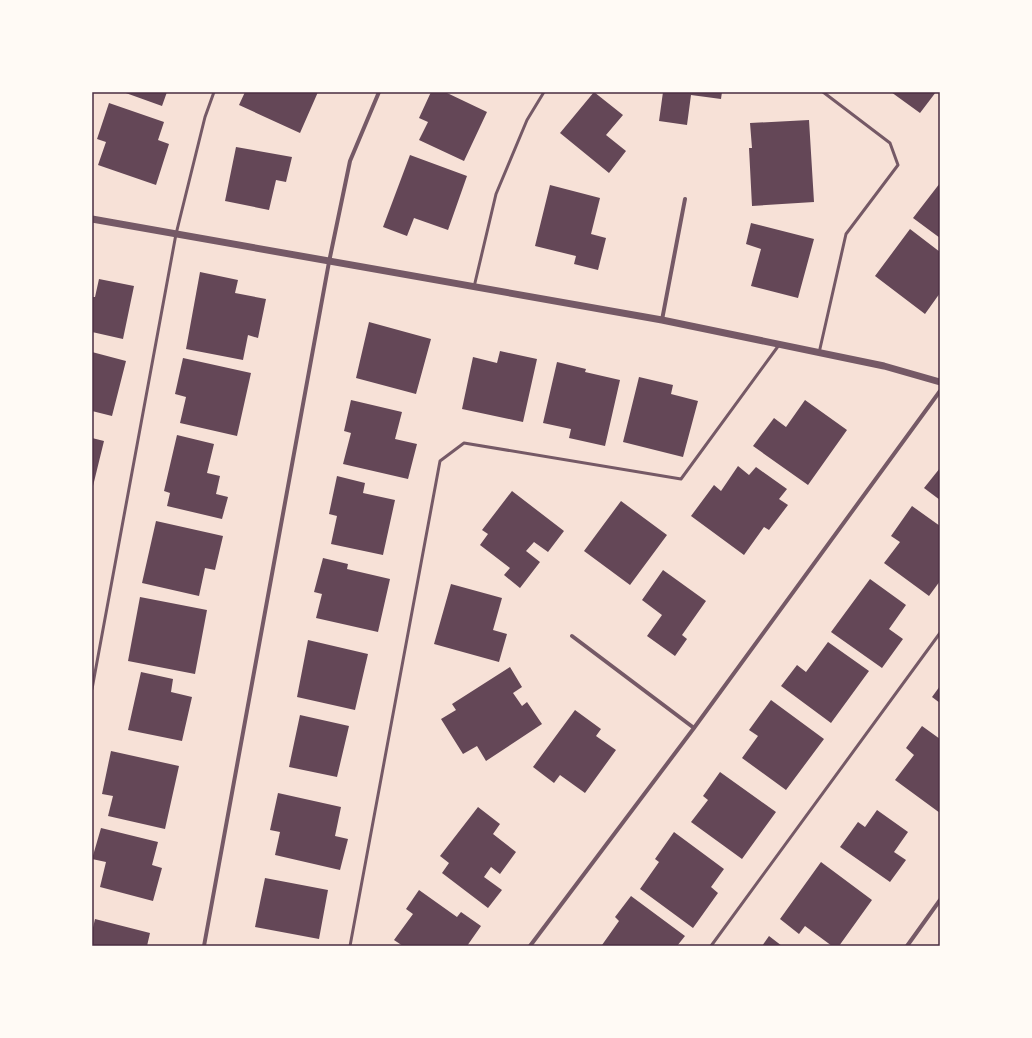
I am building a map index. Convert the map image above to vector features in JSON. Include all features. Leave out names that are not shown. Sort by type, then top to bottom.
[{"type":"street","points":[[204,946],[329,262],[350,161],[378,92]]},
{"type":"street","points":[[662,320],[685,199]]},
{"type":"street","points":[[92,219],[662,320],[884,366],[940,382]]},
{"type":"street","points":[[530,946],[694,728],[940,391]]},
{"type":"street","points":[[572,636],[694,728]]},
{"type":"street","points":[[907,946],[940,900]]},
{"type":"lane","points":[[92,689],[176,234],[205,117],[214,92]]},
{"type":"lane","points":[[474,287],[496,194],[527,120],[544,92]]},
{"type":"lane","points":[[820,353],[846,234],[898,165],[890,143],[823,92]]},
{"type":"lane","points":[[350,946],[440,461],[464,443],[682,479],[780,344]]},
{"type":"lane","points":[[711,946],[940,632]]},
{"type":"building","points":[[123,92],[167,92],[162,106]]},
{"type":"building","points":[[245,92],[318,92],[300,133],[239,105]]},
{"type":"building","points":[[431,92],[445,92],[487,112],[464,161],[419,140],[428,122],[419,118]]},
{"type":"building","points":[[594,92],[623,115],[606,135],[626,151],[609,173],[560,133]]},
{"type":"building","points":[[663,92],[722,92],[721,99],[691,95],[687,125],[659,121]]},
{"type":"building","points":[[891,92],[936,92],[920,113]]},
{"type":"building","points":[[109,103],[164,122],[158,140],[169,144],[156,185],[98,165],[106,142],[97,139]]},
{"type":"building","points":[[809,120],[814,202],[752,206],[749,148],[752,148],[750,123]]},
{"type":"building","points":[[236,147],[292,157],[286,182],[276,180],[269,210],[225,201]]},
{"type":"building","points":[[410,155],[467,176],[448,230],[414,218],[407,236],[383,227]]},
{"type":"building","points":[[940,183],[940,238],[913,218]]},
{"type":"building","points":[[550,185],[600,198],[591,234],[606,238],[598,270],[574,264],[576,256],[535,246]]},
{"type":"building","points":[[751,223],[814,239],[798,298],[751,286],[761,249],[746,244]]},
{"type":"building","points":[[910,229],[940,252],[940,293],[925,314],[875,276]]},
{"type":"building","points":[[200,272],[238,280],[235,293],[266,299],[258,338],[248,335],[243,360],[186,349]]},
{"type":"building","points":[[99,279],[134,286],[123,339],[92,332],[92,297],[95,297]]},
{"type":"building","points":[[369,322],[431,339],[416,394],[356,378]]},
{"type":"building","points":[[500,351],[537,359],[523,422],[462,409],[473,357],[497,363]]},
{"type":"building","points":[[92,352],[126,361],[112,416],[92,411]]},
{"type":"building","points":[[183,358],[251,373],[237,436],[180,423],[186,397],[175,394]]},
{"type":"building","points":[[557,362],[586,369],[585,372],[620,380],[605,446],[569,438],[571,429],[543,423]]},
{"type":"building","points":[[639,377],[673,385],[671,394],[698,401],[683,457],[623,442]]},
{"type":"building","points":[[351,400],[402,412],[395,439],[417,444],[408,479],[343,464],[351,433],[344,431]]},
{"type":"building","points":[[805,400],[847,430],[808,485],[753,446],[774,418],[786,427]]},
{"type":"building","points":[[177,435],[214,444],[207,473],[220,476],[216,494],[228,497],[222,519],[167,506],[170,493],[164,491]]},
{"type":"building","points":[[92,438],[104,441],[93,486],[92,486]]},
{"type":"building","points":[[738,466],[749,475],[756,467],[787,489],[779,499],[788,505],[769,530],[764,527],[744,555],[691,516],[714,485],[721,491]]},
{"type":"building","points":[[940,468],[940,500],[924,488]]},
{"type":"building","points":[[337,476],[365,483],[363,493],[395,500],[383,555],[331,544],[337,516],[329,514]]},
{"type":"building","points":[[512,491],[564,531],[548,552],[534,542],[526,551],[540,562],[520,588],[504,575],[510,568],[480,545],[488,534],[482,530]]},
{"type":"building","points":[[621,501],[667,535],[630,585],[584,551]]},
{"type":"building","points":[[912,506],[940,526],[940,581],[929,596],[884,563],[900,542],[891,536]]},
{"type":"building","points":[[156,521],[223,536],[215,570],[205,568],[199,596],[142,583]]},
{"type":"building","points":[[323,558],[348,564],[347,569],[390,579],[378,632],[316,618],[322,594],[314,592]]},
{"type":"building","points":[[663,570],[706,601],[682,635],[687,639],[675,656],[647,636],[662,615],[642,600]]},
{"type":"building","points":[[870,579],[906,605],[889,629],[903,639],[882,668],[831,632]]},
{"type":"building","points":[[451,584],[502,598],[493,630],[507,634],[499,662],[434,644]]},
{"type":"building","points":[[140,597],[207,610],[195,674],[128,661]]},
{"type":"building","points":[[308,640],[368,654],[355,710],[297,697]]},
{"type":"building","points":[[828,642],[869,671],[831,723],[781,686],[797,665],[806,672]]},
{"type":"building","points":[[510,667],[522,687],[513,693],[522,706],[527,702],[542,724],[486,761],[477,746],[463,754],[441,719],[456,710],[452,704]]},
{"type":"building","points":[[141,672],[173,679],[171,692],[192,697],[182,741],[128,730]]},
{"type":"building","points":[[940,686],[940,703],[932,697]]},
{"type":"building","points":[[771,700],[824,739],[786,790],[742,758],[758,736],[749,730]]},
{"type":"building","points":[[575,710],[601,729],[596,736],[616,750],[585,793],[560,775],[554,783],[533,767]]},
{"type":"building","points":[[300,715],[349,726],[337,777],[289,767]]},
{"type":"building","points":[[922,726],[940,739],[940,813],[895,780],[914,755],[906,748]]},
{"type":"building","points":[[111,751],[179,766],[165,829],[108,816],[113,796],[102,794]]},
{"type":"building","points":[[720,772],[776,812],[742,859],[691,822],[708,800],[703,796]]},
{"type":"building","points":[[278,793],[341,807],[335,836],[348,839],[340,870],[275,855],[280,832],[270,830]]},
{"type":"building","points":[[478,807],[500,824],[493,834],[516,852],[500,874],[491,867],[484,877],[502,890],[488,908],[442,873],[449,863],[440,856]]},
{"type":"building","points":[[877,810],[908,832],[894,852],[906,860],[890,882],[840,847],[858,822],[865,827]]},
{"type":"building","points":[[101,828],[158,842],[152,865],[162,868],[153,901],[100,887],[106,862],[92,859]]},
{"type":"building","points":[[674,832],[724,869],[711,887],[718,893],[693,928],[640,889],[659,862],[655,859]]},
{"type":"building","points":[[821,862],[872,900],[839,946],[832,946],[805,926],[799,934],[780,919]]},
{"type":"building","points":[[265,878],[328,890],[319,939],[255,927]]},
{"type":"building","points":[[419,890],[457,917],[461,912],[481,926],[467,946],[403,946],[394,940],[413,914],[406,909]]},
{"type":"building","points":[[631,896],[685,936],[677,946],[602,945],[619,921],[615,917]]},
{"type":"building","points":[[95,919],[150,933],[147,946],[92,946],[92,932]]},
{"type":"building","points":[[769,936],[782,946],[762,946]]}]
